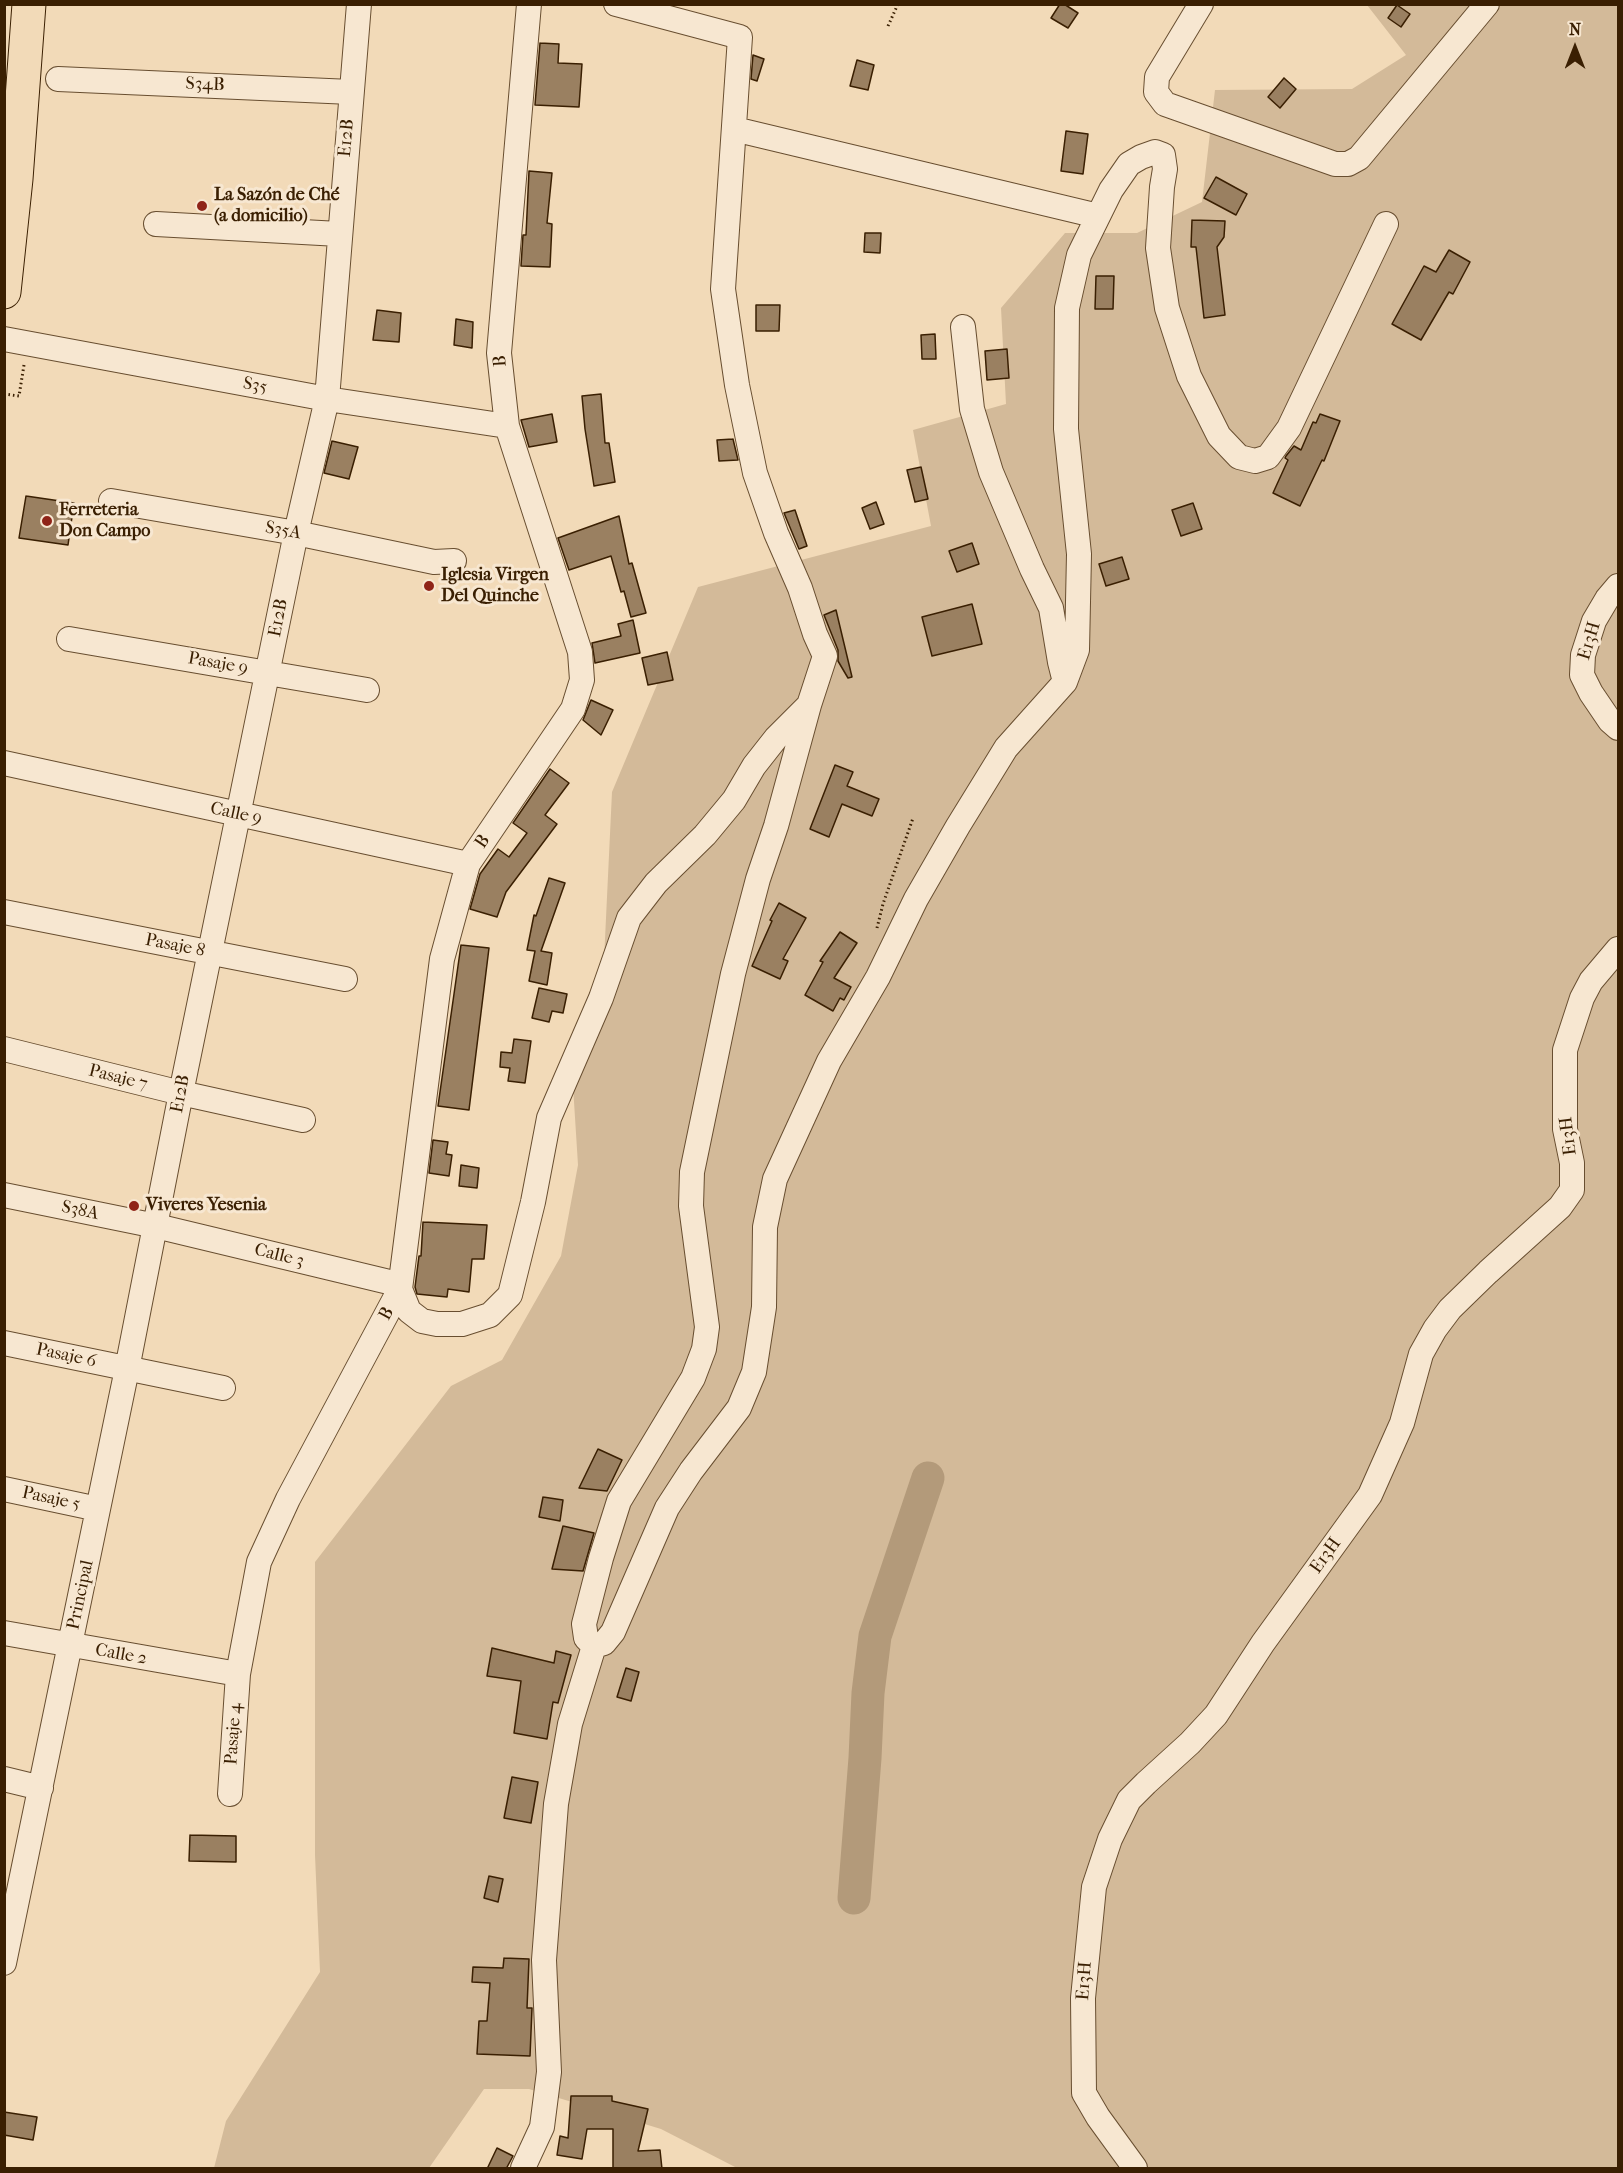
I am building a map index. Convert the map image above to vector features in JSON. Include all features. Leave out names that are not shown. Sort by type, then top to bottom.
[{"type":"highway","points":[[4,292],[16,178],[29,4]]},
{"type":"street","name":"E12B","points":[[156,1227],[181,1093],[212,953],[296,533],[327,399],[359,4]]},
{"type":"street","name":"B","points":[[238,1674],[259,1562],[288,1498],[400,1289],[442,959],[468,864],[573,709],[582,680],[580,652],[507,426],[499,353],[529,4]]},
{"type":"street","points":[[594,1646],[586,1638],[584,1624],[619,1501],[693,1378],[704,1349],[706,1327],[691,1206],[692,1172],[733,974],[758,879],[776,826],[809,705],[825,656],[814,634],[800,588],[776,533],[755,473],[737,385],[723,289],[740,37],[616,4]]},
{"type":"street","points":[[1201,4],[1158,76],[1156,92],[1165,104],[1335,164],[1348,164],[1359,158],[1487,4]]},
{"type":"street","name":"S34B","points":[[58,79],[351,92]]},
{"type":"street","points":[[734,129],[1098,216]]},
{"type":"street","points":[[594,1646],[604,1643],[613,1632],[667,1508],[691,1471],[739,1408],[754,1372],[764,1307],[765,1227],[775,1179],[829,1061],[878,977],[921,890],[1006,748],[1065,682],[1077,650],[1079,554],[1066,429],[1067,308],[1079,255],[1111,190],[1129,164],[1155,152],[1163,155],[1165,169],[1158,248],[1167,308],[1189,376],[1219,436],[1239,457],[1255,462],[1268,456],[1289,428],[1386,224]]},
{"type":"street","points":[[156,224],[339,234]]},
{"type":"street","points":[[963,327],[972,409],[991,472],[1051,608],[1065,682]]},
{"type":"street","name":"S35","points":[[4,339],[327,399],[507,426]]},
{"type":"street","name":"S35A","points":[[111,501],[296,533],[434,562],[454,561]]},
{"type":"street","name":"E13H","points":[[1618,586],[1606,599],[1594,621],[1582,655],[1582,675],[1610,721],[1618,728]]},
{"type":"street","name":"Pasaje 9","points":[[69,639],[367,690]]},
{"type":"street","points":[[400,1289],[409,1311],[422,1321],[437,1324],[462,1324],[490,1315],[510,1295],[533,1202],[549,1118],[601,998],[629,918],[656,883],[705,835],[734,800],[754,766],[776,738],[809,705]]},
{"type":"street","name":"Calle 9","points":[[4,763],[468,864]]},
{"type":"street","name":"Pasaje 8","points":[[4,912],[345,979]]},
{"type":"street","name":"E13H","points":[[1135,2169],[1084,2093],[1083,1998],[1094,1887],[1110,1839],[1129,1800],[1190,1743],[1216,1715],[1263,1643],[1370,1495],[1402,1423],[1421,1354],[1431,1335],[1450,1309],[1560,1207],[1572,1190],[1572,1163],[1565,1129],[1565,1050],[1582,998],[1591,981],[1618,949]]},
{"type":"street","name":"Pasaje 7","points":[[4,1049],[181,1093],[303,1120]]},
{"type":"street","name":"S38A","points":[[4,1195],[156,1227]]},
{"type":"street","name":"Calle 3","points":[[156,1227],[389,1282],[400,1289]]},
{"type":"street","name":"Principal","points":[[4,1963],[9,1921],[41,1788],[156,1227]]},
{"type":"street","name":"Pasaje 6","points":[[4,1343],[223,1388]]},
{"type":"street","name":"Pasaje 5","points":[[4,1490],[98,1509]]},
{"type":"street","name":"Calle 2","points":[[4,1634],[238,1674]]},
{"type":"street","points":[[523,2169],[542,2127],[549,2072],[544,1960],[556,1804],[570,1724],[594,1646]]},
{"type":"street","name":"Pasaje 4","points":[[230,1794],[238,1674]]},
{"type":"street","points":[[4,1779],[41,1788]]},
{"type":"path","points":[[888,26],[898,4]]},
{"type":"path","points":[[4,394],[19,396],[24,364]]},
{"type":"path","points":[[876,935],[883,904],[913,818]]},
{"type":"shaded area","points":[[1367,5],[1618,5],[1618,2168],[737,2168],[661,2129],[529,2089],[484,2089],[429,2168],[214,2168],[226,2121],[320,1972],[315,1855],[315,1562],[451,1386],[502,1360],[561,1256],[578,1165],[572,1070],[604,960],[612,792],[698,587],[931,526],[913,430],[1006,404],[1001,308],[1065,233],[1137,233],[1202,202],[1215,90],[1352,89],[1406,55]]},
{"type":"building","points":[[1060,4],[1078,13],[1068,28],[1051,18]]},
{"type":"building","points":[[1397,5],[1410,14],[1401,27],[1388,18]]},
{"type":"building","points":[[540,43],[559,44],[558,63],[582,64],[579,107],[535,105]]},
{"type":"building","points":[[753,55],[764,59],[757,81],[751,79]]},
{"type":"building","points":[[857,60],[874,65],[868,90],[850,86]]},
{"type":"building","points":[[1284,78],[1296,89],[1280,108],[1268,97]]},
{"type":"building","points":[[1066,131],[1088,134],[1083,174],[1061,171]]},
{"type":"building","points":[[529,171],[552,173],[547,223],[552,224],[550,267],[521,266],[523,235],[526,235]]},
{"type":"building","points":[[1216,177],[1247,194],[1236,215],[1204,198]]},
{"type":"building","points":[[1192,220],[1225,221],[1224,237],[1217,247],[1225,315],[1204,318],[1196,247],[1191,247]]},
{"type":"building","points":[[865,233],[881,233],[880,253],[864,252]]},
{"type":"building","points":[[1449,250],[1470,262],[1453,294],[1449,292],[1421,340],[1392,324],[1424,266],[1436,272]]},
{"type":"building","points":[[1096,276],[1114,276],[1113,309],[1095,309]]},
{"type":"building","points":[[756,305],[780,305],[779,331],[756,331]]},
{"type":"building","points":[[377,310],[401,313],[399,342],[373,340]]},
{"type":"building","points":[[456,319],[473,322],[472,348],[454,345]]},
{"type":"building","points":[[935,334],[936,359],[922,359],[921,335]]},
{"type":"building","points":[[1007,349],[1009,378],[987,380],[985,351]]},
{"type":"building","points":[[601,394],[605,443],[609,443],[615,482],[594,486],[582,396]]},
{"type":"building","points":[[552,414],[557,442],[529,447],[521,420]]},
{"type":"building","points":[[1320,414],[1340,421],[1324,461],[1322,460],[1300,506],[1273,493],[1288,460],[1286,456],[1294,446],[1301,450],[1313,422],[1316,423]]},
{"type":"building","points":[[733,439],[738,460],[719,461],[717,440]]},
{"type":"building","points":[[332,441],[358,447],[349,479],[324,473]]},
{"type":"building","points":[[921,467],[928,499],[915,502],[907,470]]},
{"type":"building","name":"Ferreteria Don Campo","points":[[26,496],[74,503],[68,545],[19,538]]},
{"type":"building","points":[[876,502],[884,524],[870,529],[862,508]]},
{"type":"building","points":[[1193,503],[1202,529],[1181,536],[1172,510]]},
{"type":"building","points":[[795,510],[807,546],[799,549],[784,513]]},
{"type":"building","points":[[619,516],[629,564],[632,563],[646,613],[631,617],[611,556],[569,570],[558,538]]},
{"type":"building","points":[[972,543],[979,564],[957,572],[949,551]]},
{"type":"building","points":[[1122,557],[1129,579],[1106,586],[1099,564]]},
{"type":"building","points":[[972,604],[982,644],[932,656],[922,617]]},
{"type":"building","points":[[836,610],[852,677],[848,678],[838,661],[838,650],[824,615]]},
{"type":"building","points":[[633,620],[640,653],[595,663],[592,643],[621,636],[618,624]]},
{"type":"building","points":[[667,652],[673,680],[648,685],[642,658]]},
{"type":"building","points":[[591,700],[613,710],[601,735],[583,720]]},
{"type":"building","points":[[835,765],[853,772],[847,786],[879,799],[872,816],[842,804],[829,837],[810,829]]},
{"type":"building","points":[[550,769],[569,783],[545,815],[557,824],[506,892],[497,917],[470,909],[480,874],[498,849],[509,857],[527,833],[513,823]]},
{"type":"building","points":[[549,878],[565,883],[541,951],[552,953],[547,985],[529,981],[535,951],[527,950],[534,915],[536,916]]},
{"type":"building","points":[[779,903],[806,918],[783,959],[788,961],[780,979],[752,966]]},
{"type":"building","points":[[840,932],[857,943],[834,978],[851,987],[844,1000],[840,998],[833,1011],[805,995],[823,962],[820,961]]},
{"type":"building","points":[[461,945],[489,948],[469,1110],[438,1106]]},
{"type":"building","points":[[539,988],[567,994],[563,1013],[552,1011],[549,1022],[532,1018]]},
{"type":"building","points":[[514,1039],[531,1041],[525,1083],[508,1081],[510,1068],[500,1067],[501,1052],[512,1053]]},
{"type":"building","points":[[433,1140],[448,1142],[446,1154],[452,1155],[449,1176],[429,1173]]},
{"type":"building","points":[[461,1165],[479,1168],[477,1188],[459,1186]]},
{"type":"building","points":[[423,1222],[487,1225],[484,1259],[472,1259],[469,1292],[448,1289],[447,1297],[417,1294],[415,1287],[419,1256],[421,1256]]},
{"type":"building","points":[[598,1449],[622,1460],[607,1491],[579,1488]]},
{"type":"building","points":[[543,1497],[563,1500],[560,1521],[539,1517]]},
{"type":"building","points":[[563,1526],[594,1533],[583,1571],[552,1569]]},
{"type":"building","points":[[492,1648],[554,1663],[556,1651],[571,1655],[558,1703],[553,1702],[547,1739],[514,1733],[521,1681],[487,1676]]},
{"type":"building","points":[[626,1668],[639,1672],[631,1701],[617,1697]]},
{"type":"building","points":[[512,1777],[538,1782],[531,1823],[504,1818]]},
{"type":"building","points":[[190,1835],[236,1836],[236,1862],[189,1861]]},
{"type":"building","points":[[489,1876],[503,1879],[498,1902],[484,1898]]},
{"type":"building","points":[[504,1958],[529,1959],[527,2008],[532,2008],[530,2056],[477,2054],[479,2021],[487,2021],[490,1983],[472,1982],[473,1967],[503,1968]]},
{"type":"building","points":[[571,2096],[612,2096],[612,2101],[648,2109],[638,2151],[660,2150],[662,2169],[613,2169],[613,2129],[587,2129],[582,2159],[557,2155],[560,2136],[568,2138]]},
{"type":"building","points":[[4,2112],[37,2117],[33,2140],[4,2135]]},
{"type":"building","points":[[497,2148],[513,2156],[506,2169],[487,2169]]},
{"type":"waterway","points":[[854,1898],[868,1693],[875,1636],[928,1478]]},
{"type":"place","name":"La Sazón de Ché (a domicilio)","points":[[202,206]]},
{"type":"place","name":"Ferreteria Don Campo","points":[[47,521]]},
{"type":"place","name":"Iglesia Virgen Del Quinche","points":[[429,586]]},
{"type":"place","name":"Viveres Yesenia","points":[[134,1206]]}]
